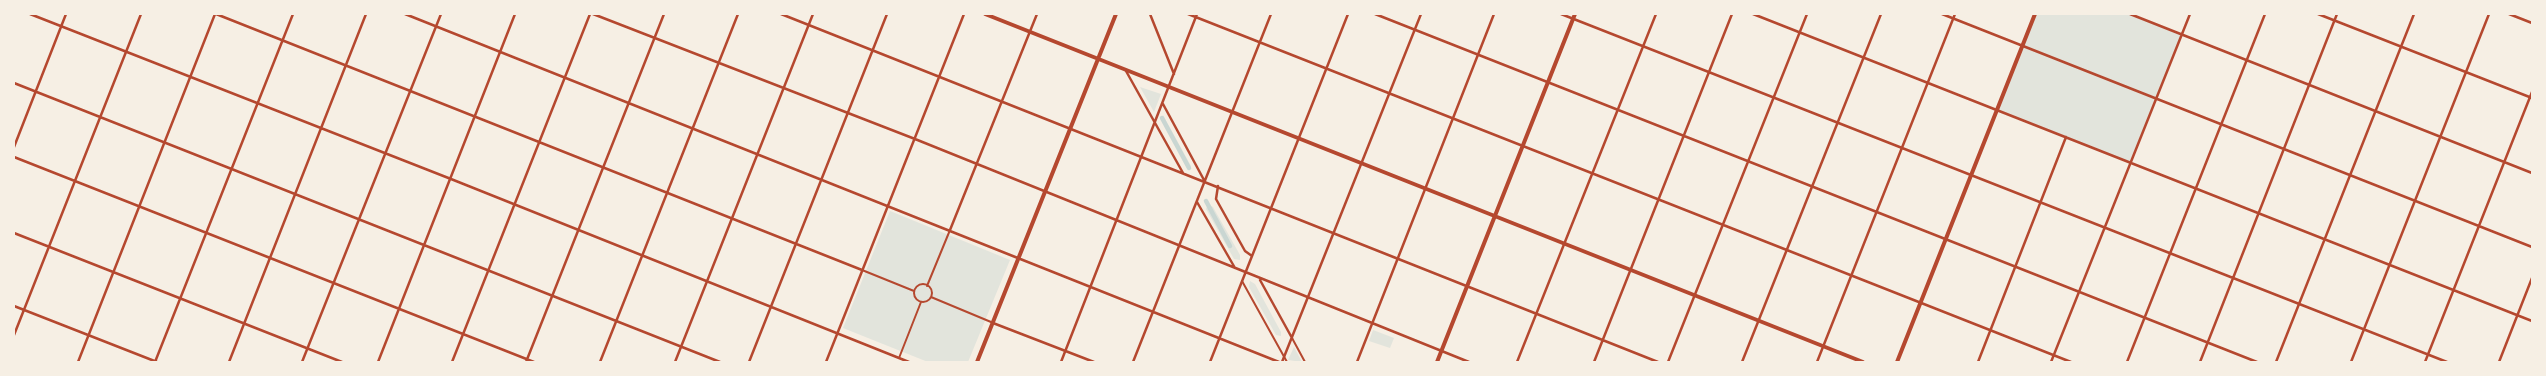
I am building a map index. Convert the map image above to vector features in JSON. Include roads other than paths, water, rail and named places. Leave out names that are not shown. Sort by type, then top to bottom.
[{"type":"main road","points":[[985,14],[1863,362]]},
{"type":"main road","points":[[977,362],[1116,14]]},
{"type":"main road","points":[[1437,362],[1575,14]]},
{"type":"main road","points":[[1897,362],[2035,14]]},
{"type":"street","points":[[30,14],[451,179],[909,362]]},
{"type":"street","points":[[14,147],[66,14]]},
{"type":"street","points":[[14,336],[141,14]]},
{"type":"street","points":[[78,362],[215,14],[668,192],[914,292]]},
{"type":"street","points":[[14,306],[155,362],[293,14]]},
{"type":"street","points":[[228,362],[366,14]]},
{"type":"street","points":[[405,14],[822,178],[1281,362],[1421,14]]},
{"type":"street","points":[[302,362],[440,14]]},
{"type":"street","points":[[378,362],[501,52],[514,14]]},
{"type":"street","points":[[452,362],[565,77],[592,14],[914,139],[1236,270],[1469,362]]},
{"type":"street","points":[[526,361],[664,14]]},
{"type":"street","points":[[600,362],[738,14]]},
{"type":"street","points":[[782,14],[1398,257],[1658,362]]},
{"type":"street","points":[[675,362],[813,14]]},
{"type":"street","points":[[749,362],[887,14]]},
{"type":"street","points":[[826,362],[964,14]]},
{"type":"street","points":[[927,286],[1037,14]]},
{"type":"street","points":[[1150,14],[1174,76]]},
{"type":"street","points":[[1188,14],[1197,15],[1260,42],[1592,174],[1788,250],[1990,332],[2071,362]]},
{"type":"street","points":[[1133,362],[1271,14]]},
{"type":"street","points":[[1210,362],[1348,14]]},
{"type":"street","points":[[1375,14],[2257,362]]},
{"type":"street","points":[[1357,362],[1494,14]]},
{"type":"street","points":[[1561,14],[1972,174],[2446,362]]},
{"type":"street","points":[[1517,362],[1656,14]]},
{"type":"street","points":[[1594,362],[1732,14]]},
{"type":"street","points":[[1753,14],[2532,321]]},
{"type":"street","points":[[1668,362],[1807,14]]},
{"type":"street","points":[[1742,362],[1881,14]]},
{"type":"street","points":[[1942,14],[2532,247]]},
{"type":"street","points":[[1817,362],[1955,14]]},
{"type":"street","points":[[2130,14],[2532,173]]},
{"type":"street","points":[[2052,362],[2190,14]]},
{"type":"street","points":[[2128,362],[2265,14]]},
{"type":"street","points":[[2318,14],[2531,98]]},
{"type":"street","points":[[2200,362],[2337,14]]},
{"type":"street","points":[[2276,362],[2414,14]]},
{"type":"street","points":[[2351,362],[2488,14]]},
{"type":"street","points":[[2509,14],[2532,23]]},
{"type":"street","points":[[1061,362],[1197,15]]},
{"type":"street","points":[[1126,70],[1183,173]]},
{"type":"street","points":[[14,83],[720,362]]},
{"type":"street","points":[[2425,362],[2532,92]]},
{"type":"street","points":[[1163,104],[1205,181]]},
{"type":"street","points":[[1978,362],[2066,137]]},
{"type":"street","points":[[14,157],[463,334],[526,361],[534,362]]},
{"type":"street","points":[[1218,186],[1216,199],[1244,251],[1252,256]]},
{"type":"street","points":[[1197,202],[1236,270]]},
{"type":"street","points":[[14,233],[342,362]]},
{"type":"street","points":[[2499,362],[2532,278]]},
{"type":"street","points":[[1260,279],[1305,362]]},
{"type":"street","points":[[1242,281],[1287,362]]},
{"type":"street","points":[[920,285],[927,286],[932,292],[927,302],[921,302],[915,297],[914,292],[920,285]]},
{"type":"street","points":[[931,297],[1094,362]]},
{"type":"street","points":[[897,362],[921,302]]},
{"type":"waterway","points":[[1162,118],[1189,168]]},
{"type":"waterway","points":[[1206,201],[1230,246]]}]
